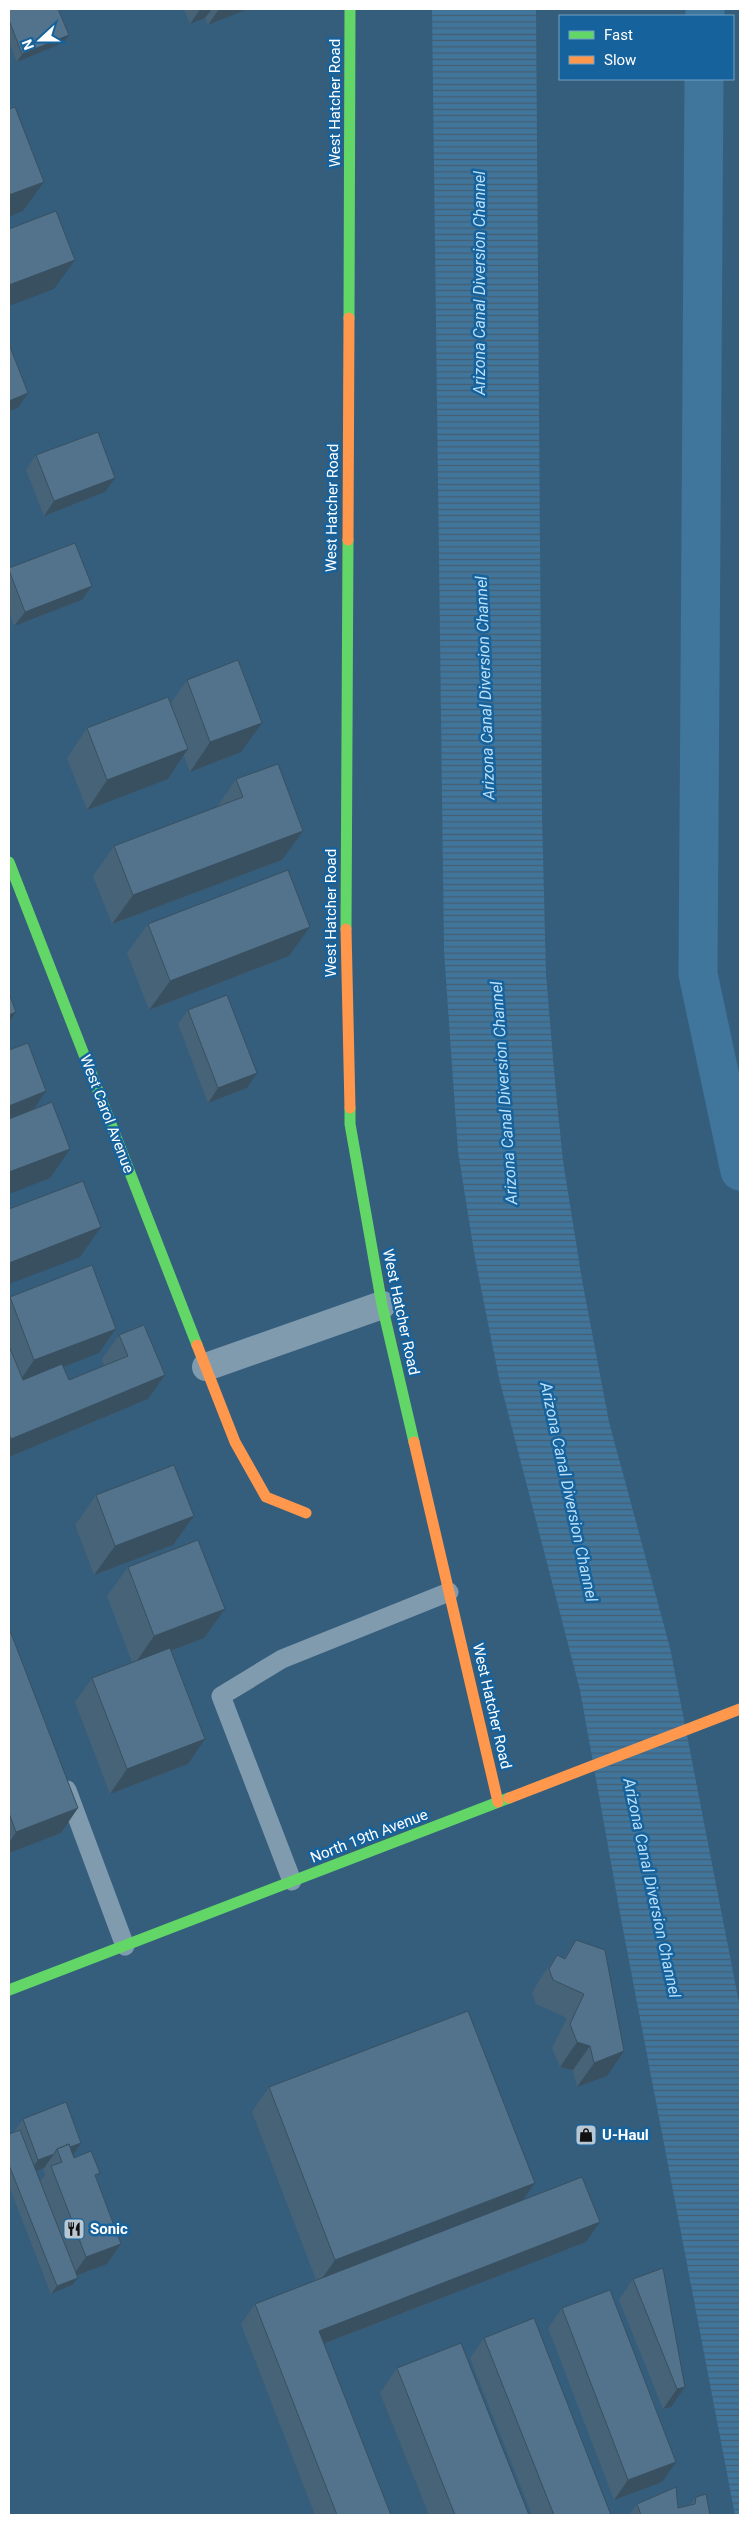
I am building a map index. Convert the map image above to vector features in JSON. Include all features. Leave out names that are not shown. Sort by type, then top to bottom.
[{"type":"street","name":"West Hatcher Road","points":[[350,9],[346,981],[350,1124],[382,1305],[498,1802]]},
{"type":"street","name":"West Carol Avenue","points":[[9,862],[235,1442],[266,1496],[306,1513]]},
{"type":"street","points":[[206,1367],[382,1305]]},
{"type":"street","name":"North 19th Avenue","points":[[9,1990],[735,1711]]},
{"type":"lane","points":[[292,1881],[221,1696],[282,1659],[450,1592]]},
{"type":"lane","points":[[59,1769],[125,1946]]},
{"type":"water","name":"Arizona Canal Diversion Channel","points":[[432,9],[536,9],[542,815],[546,975],[563,1161],[582,1280],[609,1422],[670,1648],[740,2008],[740,2515],[735,2515],[622,1924],[580,1690],[499,1378],[475,1258],[458,1151],[444,951]]},
{"type":"building","points":[[9,9],[58,9],[69,35],[22,54],[9,20]]},
{"type":"building","points":[[15,107],[44,182],[9,195],[9,109]]},
{"type":"building","points":[[56,211],[75,260],[9,285],[9,229]]},
{"type":"building","points":[[9,344],[28,393],[9,401]]},
{"type":"building","points":[[98,432],[115,478],[54,501],[36,455]]},
{"type":"building","points":[[75,543],[92,586],[25,612],[9,568]]},
{"type":"building","points":[[238,660],[262,723],[210,742],[187,680]]},
{"type":"building","points":[[168,697],[188,749],[107,780],[87,728]]},
{"type":"building","points":[[278,764],[303,831],[133,895],[114,846],[243,797],[236,779]]},
{"type":"building","points":[[288,870],[310,927],[170,981],[148,924]]},
{"type":"building","points":[[9,993],[16,1012],[9,1015]]},
{"type":"building","points":[[227,995],[257,1073],[218,1088],[188,1010]]},
{"type":"building","points":[[28,1043],[46,1091],[9,1106],[9,1050]]},
{"type":"building","points":[[52,1102],[70,1149],[9,1172],[9,1119]]},
{"type":"building","points":[[83,1181],[101,1227],[9,1263],[9,1209]]},
{"type":"building","points":[[92,1265],[116,1329],[34,1360],[10,1297]]},
{"type":"building","points":[[144,1325],[165,1375],[11,1439],[9,1434],[9,1346],[23,1380],[62,1364],[69,1380],[128,1356],[119,1335]]},
{"type":"building","points":[[174,1465],[194,1516],[115,1546],[96,1495]]},
{"type":"building","points":[[198,1540],[225,1609],[154,1636],[128,1567]]},
{"type":"building","points":[[9,1628],[78,1808],[16,1832],[9,1813]]},
{"type":"building","points":[[170,1648],[205,1739],[127,1769],[92,1678]]},
{"type":"building","points":[[576,1940],[605,1950],[624,2051],[594,2063],[590,2046],[577,2042],[570,2024],[584,1994],[553,1980],[549,1969],[557,1955],[565,1959]]},
{"type":"building","points":[[468,2011],[535,2183],[335,2260],[269,2087]]},
{"type":"building","points":[[66,2102],[81,2143],[70,2147],[69,2144],[57,2149],[54,2154],[38,2160],[23,2119]]},
{"type":"building","points":[[20,2130],[78,2278],[57,2286],[9,2165],[9,2134]]},
{"type":"building","points":[[69,2144],[74,2158],[91,2151],[100,2173],[95,2175],[121,2244],[86,2257],[51,2166],[62,2162],[57,2149]]},
{"type":"building","points":[[582,2177],[600,2222],[319,2331],[391,2515],[337,2515],[255,2304]]},
{"type":"building","points":[[663,2268],[685,2387],[677,2389],[633,2279]]},
{"type":"building","points":[[610,2290],[676,2462],[628,2480],[562,2308]]},
{"type":"building","points":[[534,2318],[611,2515],[554,2515],[484,2338]]},
{"type":"building","points":[[461,2343],[529,2515],[455,2515],[397,2368]]},
{"type":"building","points":[[676,2487],[678,2508],[695,2504],[696,2497],[706,2494],[710,2515],[641,2515],[637,2504]]},
{"type":"waterway","points":[[705,9],[705,15]]},
{"type":"waterway","points":[[704,80],[698,974],[740,1171]]},
{"type":"traffic: fast","points":[[349,318],[350,9]]},
{"type":"traffic: fast","points":[[346,929],[348,540]]},
{"type":"traffic: fast","points":[[9,862],[197,1345]]},
{"type":"traffic: fast","points":[[350,1108],[350,1124],[382,1305],[414,1442]]},
{"type":"traffic: fast","points":[[9,1990],[509,1798]]},
{"type":"traffic: slow","points":[[348,540],[349,318]]},
{"type":"traffic: slow","points":[[346,929],[350,1108]]},
{"type":"traffic: slow","points":[[197,1345],[235,1442],[266,1497],[306,1513]]},
{"type":"traffic: slow","points":[[414,1442],[498,1802]]},
{"type":"traffic: slow","points":[[509,1798],[740,1709]]},
{"type":"place","name":"U-Haul","points":[[586,2135]]},
{"type":"place","name":"Sonic","points":[[74,2229]]}]
